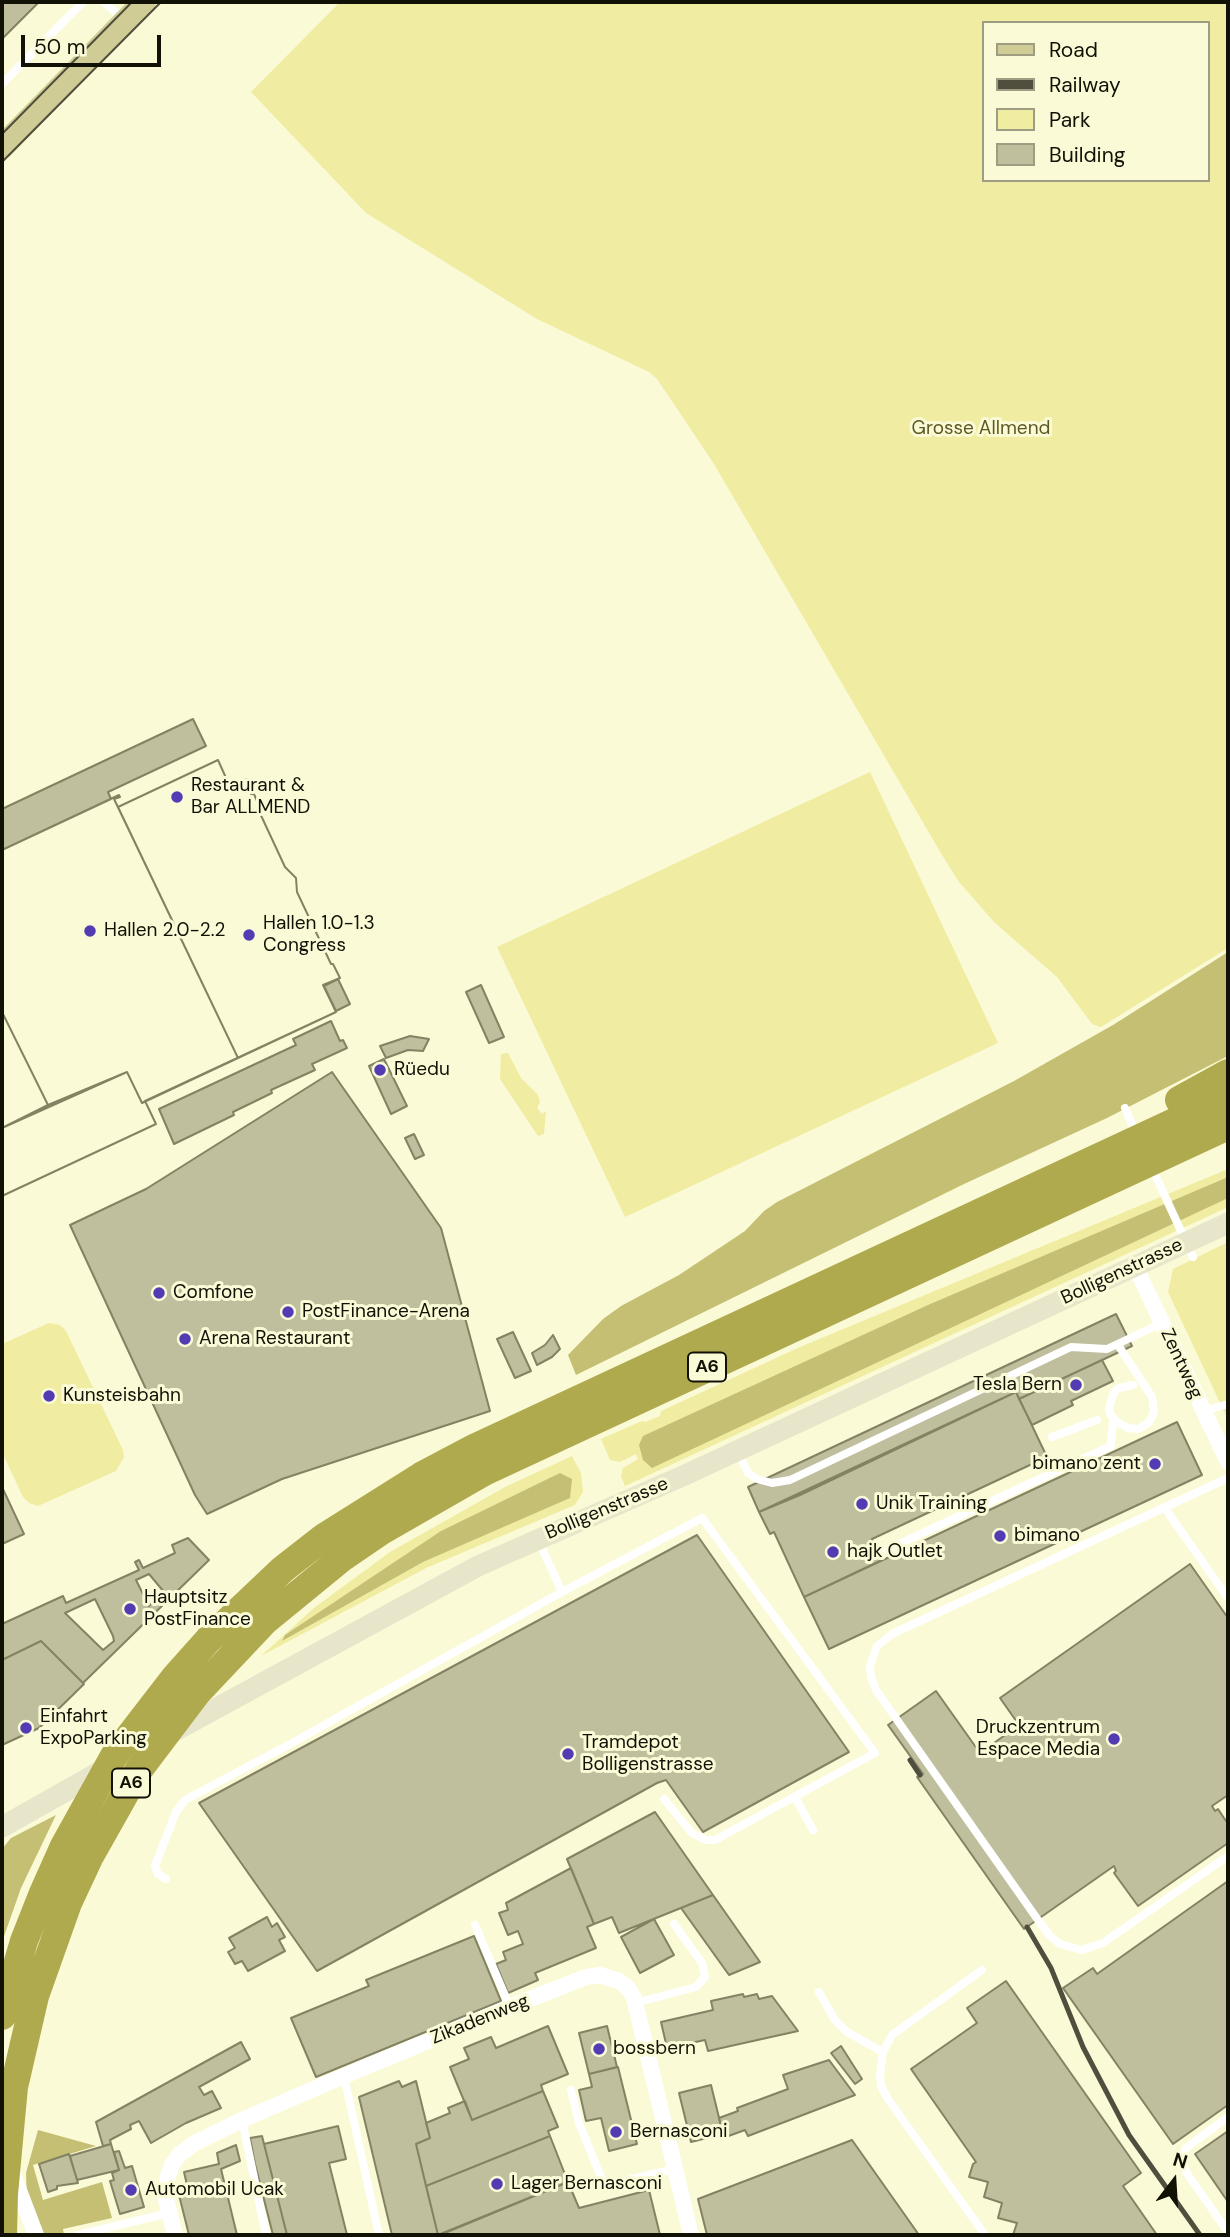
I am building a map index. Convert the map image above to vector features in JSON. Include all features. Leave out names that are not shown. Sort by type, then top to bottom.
[{"type":"highway","points":[[1071,1170],[1162,1109],[1228,1073]]},
{"type":"highway","name":"A6","points":[[2,2016],[24,1941],[43,1893],[64,1846],[114,1756],[175,1676],[245,1603],[283,1569],[367,1508],[474,1448],[1228,1097]]},
{"type":"highway","name":"A6","points":[[3,2235],[14,2087],[35,1996],[68,1903],[94,1847],[138,1771],[197,1693],[265,1621],[362,1544],[484,1472],[1148,1154],[1228,1126]]},
{"type":"highway","points":[[1148,1154],[1228,1139]]},
{"type":"main road","points":[[2,147],[144,2]]},
{"type":"main road","name":"Bolligenstrasse","points":[[3,1827],[434,1589],[537,1539],[615,1507],[1228,1223]]},
{"type":"street","name":"Zentweg","points":[[1135,1266],[1228,1462]]},
{"type":"street","name":"Zikadenweg","points":[[175,2235],[166,2187],[172,2165],[180,2154],[195,2143],[242,2120],[510,2007],[586,1977],[600,1975],[612,1977],[624,1984],[635,2003],[691,2235]]},
{"type":"street","points":[[2,2144],[36,2235]]},
{"type":"lane","points":[[2,84],[83,2]]},
{"type":"lane","points":[[104,2],[125,21]]},
{"type":"lane","points":[[1125,1108],[1193,1258]]},
{"type":"lane","points":[[737,1451],[748,1473],[757,1479],[772,1483],[790,1480],[1071,1347],[1107,1349],[1162,1323]]},
{"type":"lane","points":[[1118,1345],[1152,1397],[1152,1417],[1138,1429],[1122,1426],[1113,1420],[1109,1408],[1114,1392],[1133,1385]]},
{"type":"lane","points":[[1204,1411],[1228,1404]]},
{"type":"lane","points":[[1052,1437],[1097,1420]]},
{"type":"lane","points":[[886,1550],[1111,1446],[1113,1422]]},
{"type":"lane","points":[[1228,1478],[892,1633],[875,1649],[870,1674],[876,1690],[1038,1920],[1060,1944],[1082,1950],[1103,1943],[1228,1856]]},
{"type":"lane","points":[[1164,1507],[1228,1598]]},
{"type":"lane","points":[[166,1879],[155,1871],[155,1866],[172,1819],[186,1800],[292,1744],[562,1592],[702,1518],[874,1754],[722,1838],[706,1840],[692,1833],[664,1799]]},
{"type":"lane","points":[[537,1539],[562,1592]]},
{"type":"lane","points":[[794,1797],[813,1830]]},
{"type":"lane","points":[[635,2003],[696,1987],[705,1977],[702,1963],[674,1924]]},
{"type":"lane","points":[[475,1925],[510,2007]]},
{"type":"lane","points":[[982,1970],[892,2035],[883,2052],[881,2085],[888,2099],[985,2235]]},
{"type":"lane","points":[[819,1992],[835,2020],[847,2032],[883,2052]]},
{"type":"lane","points":[[344,2076],[379,2235]]},
{"type":"lane","points":[[571,2090],[579,2123],[603,2182],[612,2185],[674,2169]]},
{"type":"lane","points":[[1228,2117],[1186,2148],[1182,2164],[1228,2232]]},
{"type":"lane","points":[[242,2120],[266,2235]]},
{"type":"lane","points":[[78,2235],[169,2213]]},
{"type":"green space","name":"Grosse Allmend","points":[[340,2],[1228,2],[1228,948],[1101,1027],[1092,1024],[1057,977],[995,923],[959,882],[714,464],[657,379],[649,372],[537,319],[366,213],[251,92]]},
{"type":"green space","points":[[870,772],[998,1043],[625,1217],[497,947]]},
{"type":"green space","points":[[508,1053],[521,1078],[538,1095],[540,1102],[537,1108],[542,1114],[546,1111],[544,1134],[538,1136],[500,1079],[501,1054]]},
{"type":"green space","points":[[1228,1169],[1228,1207],[625,1486],[621,1476],[623,1468],[638,1459],[636,1454],[620,1462],[610,1460],[601,1439],[660,1416],[661,1411],[800,1347]]},
{"type":"green space","points":[[1228,1242],[1228,1420],[1168,1292],[1173,1269]]},
{"type":"green space","name":"Kunsteisbahn","points":[[49,1323],[60,1325],[66,1331],[124,1457],[116,1471],[38,1506],[23,1497],[2,1452],[2,1344]]},
{"type":"green space","points":[[572,1456],[581,1473],[583,1492],[575,1505],[426,1568],[261,1656],[314,1608],[390,1552],[505,1487]]},
{"type":"shaded area","points":[[1228,952],[1228,1056],[1107,1118],[964,1184],[576,1375],[568,1355],[603,1319],[621,1306],[679,1275],[745,1231],[777,1202],[1014,1081],[1113,1025]]},
{"type":"shaded area","points":[[1228,1177],[1228,1198],[652,1468],[643,1460],[639,1445],[643,1436],[928,1305]]},
{"type":"shaded area","points":[[560,1473],[572,1479],[570,1498],[423,1562],[282,1641],[285,1635],[441,1531]]},
{"type":"shaded area","points":[[56,1815],[21,1888],[2,1942],[2,1849],[11,1838]]},
{"type":"shaded area","points":[[38,2130],[96,2146],[33,2165],[43,2200],[102,2182],[112,2218],[63,2229],[64,2235],[28,2235],[26,2173]]},
{"type":"building","points":[[2,2],[39,2],[2,39]]},
{"type":"building","points":[[193,719],[206,746],[108,792],[111,799],[2,850],[2,809]]},
{"type":"building","name":"Hallen 1.0-1.3 Congress","points":[[218,760],[230,787],[247,779],[253,793],[251,794],[254,794],[260,808],[258,809],[285,867],[296,878],[297,892],[340,978],[323,985],[336,1012],[238,1058],[118,807]]},
{"type":"building","points":[[218,760],[230,787],[247,779],[253,793],[251,794],[254,794],[260,808],[258,809],[285,867],[296,878],[297,892],[340,978],[323,985],[336,1012],[145,1101],[156,1124],[2,1196],[2,850],[119,795],[120,797],[114,799],[118,807]]},
{"type":"building","name":"Hallen 2.0-2.2","points":[[119,795],[120,797],[114,799],[238,1058],[142,1103],[127,1072],[48,1105],[2,1012],[2,850]]},
{"type":"building","points":[[338,979],[350,1004],[336,1011],[324,986]]},
{"type":"building","points":[[481,985],[504,1037],[489,1043],[466,992]]},
{"type":"building","points":[[2,1012],[48,1105],[2,1128]]},
{"type":"building","points":[[331,1021],[340,1041],[343,1040],[347,1048],[312,1064],[315,1070],[271,1090],[272,1093],[233,1112],[234,1115],[174,1144],[159,1109],[296,1045],[293,1039]]},
{"type":"building","points":[[410,1036],[429,1039],[423,1051],[408,1050],[386,1058],[380,1046]]},
{"type":"building","points":[[384,1059],[407,1106],[391,1114],[369,1066]]},
{"type":"building","points":[[127,1072],[156,1124],[2,1196],[2,1128]]},
{"type":"building","name":"PostFinance-Arena","points":[[332,1072],[441,1228],[490,1411],[282,1479],[207,1514],[195,1495],[70,1225],[146,1189]]},
{"type":"building","points":[[414,1134],[424,1155],[415,1159],[405,1138]]},
{"type":"building","points":[[1116,1314],[1132,1346],[1019,1399],[1016,1392],[759,1512],[748,1487]]},
{"type":"building","points":[[513,1332],[531,1371],[515,1378],[497,1339]]},
{"type":"building","points":[[553,1335],[560,1349],[537,1365],[532,1353],[545,1345]]},
{"type":"building","points":[[1102,1360],[1113,1381],[1071,1401],[1073,1405],[1032,1425],[1019,1399]]},
{"type":"building","points":[[1016,1392],[1047,1457],[872,1539],[882,1560],[804,1597],[774,1532],[770,1534],[759,1512]]},
{"type":"building","points":[[1177,1422],[1202,1475],[829,1649],[804,1597]]},
{"type":"building","points":[[2,1487],[24,1534],[2,1544]]},
{"type":"building","name":"Tramdepot Bolligenstrasse","points":[[697,1535],[849,1752],[703,1832],[666,1780],[657,1783],[317,1971],[199,1803]]},
{"type":"building","name":"Hauptsitz PostFinance","points":[[188,1538],[209,1560],[83,1683],[41,1641],[2,1660],[2,1624],[63,1596],[66,1603],[139,1570],[135,1562],[139,1560],[143,1568],[175,1553],[172,1545]],"holes":[[[149,1574],[164,1592],[149,1606],[136,1580]],[[95,1599],[114,1641],[103,1650],[65,1613]]]},
{"type":"building","name":"Druckzentrum Espace Media","points":[[1190,1564],[1228,1618],[1228,1795],[1212,1806],[1228,1820],[1228,1843],[1138,1906],[1114,1873],[1114,1866],[1024,1929],[917,1777],[923,1774],[888,1725],[936,1691],[980,1753],[1019,1725],[1000,1698]]},
{"type":"building","points":[[41,1641],[84,1684],[39,1728],[2,1745],[2,1660]]},
{"type":"building","points":[[655,1812],[713,1895],[619,1933],[612,1917],[594,1924],[567,1859]]},
{"type":"building","points":[[571,1868],[594,1924],[587,1927],[596,1948],[535,1973],[538,1980],[508,1993],[496,1964],[506,1960],[503,1952],[523,1944],[518,1931],[508,1935],[499,1913],[508,1910],[506,1903]]},
{"type":"building","points":[[1228,1881],[1228,2105],[1173,2144],[1063,1988],[1093,1968],[1097,1974]]},
{"type":"building","points":[[713,1895],[760,1962],[729,1975],[681,1908]]},
{"type":"building","points":[[267,1917],[272,1927],[277,1923],[285,1937],[279,1940],[285,1951],[248,1971],[242,1961],[235,1964],[228,1952],[235,1948],[229,1938]]},
{"type":"building","points":[[654,1919],[674,1955],[640,1973],[621,1937]]},
{"type":"building","points":[[474,1936],[501,2001],[316,2077],[291,2018],[369,1986],[366,1980]]},
{"type":"building","points":[[1006,1981],[1141,2173],[1123,2186],[1157,2235],[1013,2235],[1017,2223],[998,2218],[1002,2203],[984,2197],[988,2182],[969,2177],[976,2162],[911,2069],[977,2023],[967,2008]]},
{"type":"building","points":[[743,1994],[744,1997],[757,1994],[759,1999],[772,1996],[798,2031],[708,2051],[705,2040],[667,2048],[661,2022],[713,2010],[711,2001]]},
{"type":"building","points":[[548,2026],[568,2074],[541,2085],[543,2091],[472,2120],[450,2067],[469,2059],[464,2048],[491,2037],[496,2048]]},
{"type":"building","points":[[607,2026],[617,2067],[589,2074],[579,2033]]},
{"type":"building","points":[[241,2042],[250,2059],[199,2087],[204,2095],[212,2091],[221,2108],[186,2123],[151,2143],[139,2121],[130,2125],[131,2129],[110,2140],[111,2144],[103,2146],[96,2122]]},
{"type":"building","points":[[841,2046],[862,2079],[855,2084],[831,2053]]},
{"type":"building","points":[[829,2060],[855,2095],[748,2136],[745,2130],[723,2138],[719,2118],[738,2111],[737,2108],[788,2089],[783,2075]]},
{"type":"building","points":[[618,2067],[637,2144],[609,2151],[601,2118],[586,2121],[579,2090],[592,2087],[589,2074]]},
{"type":"building","points":[[399,2081],[402,2087],[416,2081],[430,2138],[416,2144],[438,2235],[392,2235],[359,2097]]},
{"type":"building","points":[[711,2085],[723,2134],[691,2142],[679,2093]]},
{"type":"building","points":[[543,2091],[558,2127],[548,2131],[550,2136],[426,2186],[416,2144],[430,2138],[426,2123],[450,2113],[448,2108],[465,2101],[472,2120]]},
{"type":"building","points":[[338,2126],[346,2159],[329,2163],[347,2235],[287,2235],[264,2144]]},
{"type":"building","points":[[1228,2131],[1228,2202],[1195,2154]]},
{"type":"building","points":[[262,2136],[287,2235],[273,2235],[255,2164],[250,2138]]},
{"type":"building","name":"Lager Bernasconi","points":[[550,2136],[568,2182],[438,2235],[426,2186]]},
{"type":"building","points":[[852,2140],[919,2235],[707,2235],[698,2199]]},
{"type":"building","points":[[111,2144],[119,2170],[77,2180],[70,2156]]},
{"type":"building","points":[[236,2145],[240,2161],[221,2169],[237,2235],[189,2235],[177,2187],[187,2185],[184,2172],[219,2164],[217,2153]]},
{"type":"building","points":[[119,2151],[125,2168],[132,2166],[144,2207],[120,2214],[110,2181],[114,2180],[112,2173],[119,2170],[114,2152]]},
{"type":"building","points":[[69,2154],[78,2183],[57,2186],[57,2189],[48,2192],[39,2164]]},
{"type":"building","points":[[568,2182],[579,2208],[649,2190],[660,2235],[440,2235]]},
{"type":"tram line","points":[[2,134],[132,2]]},
{"type":"tram line","points":[[2,162],[161,2]]},
{"type":"railway","points":[[910,1760],[920,1775]]},
{"type":"railway","points":[[1027,1927],[1051,1968],[1083,2047],[1129,2135],[1200,2235]]},
{"type":"place","name":"Restaurant & Bar ALLMEND","points":[[177,797]]},
{"type":"place","name":"Hallen 2.0-2.2","points":[[90,931]]},
{"type":"place","name":"Hallen 1.0-1.3 Congress","points":[[249,935]]},
{"type":"place","name":"Rüedu","points":[[380,1070]]},
{"type":"place","name":"Comfone","points":[[159,1293]]},
{"type":"place","name":"PostFinance-Arena","points":[[288,1312]]},
{"type":"place","name":"Arena Restaurant","points":[[185,1339]]},
{"type":"place","name":"Tesla Bern","points":[[1076,1385]]},
{"type":"place","name":"Kunsteisbahn","points":[[49,1396]]},
{"type":"place","name":"bimano zent","points":[[1155,1464]]},
{"type":"place","name":"Unik Training","points":[[862,1504]]},
{"type":"place","name":"bimano","points":[[1000,1536]]},
{"type":"place","name":"hajk Outlet","points":[[833,1552]]},
{"type":"place","name":"Hauptsitz PostFinance","points":[[130,1609]]},
{"type":"place","name":"Einfahrt ExpoParking","points":[[26,1728]]},
{"type":"place","name":"Druckzentrum Espace Media","points":[[1114,1739]]},
{"type":"place","name":"Tramdepot Bolligenstrasse","points":[[568,1754]]},
{"type":"place","name":"bossbern","points":[[599,2049]]},
{"type":"place","name":"Bernasconi","points":[[616,2132]]},
{"type":"place","name":"Lager Bernasconi","points":[[497,2184]]},
{"type":"place","name":"Automobil Ucak","points":[[131,2190]]}]
